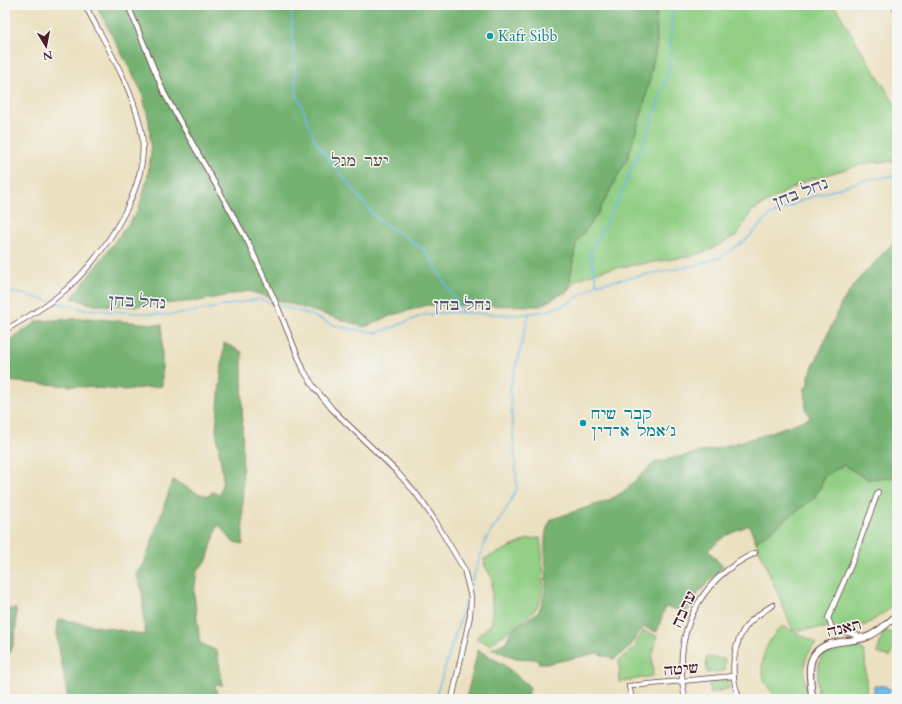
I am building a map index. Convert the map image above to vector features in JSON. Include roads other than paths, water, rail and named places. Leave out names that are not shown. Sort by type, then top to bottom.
[{"type":"street","points":[[5,330],[59,295],[76,279],[100,251],[128,204],[138,173],[142,150],[141,130],[134,102],[119,68],[85,5]]},
{"type":"street","points":[[128,5],[164,93],[248,242],[276,303],[304,371],[314,387],[333,410],[395,470],[415,492],[434,518],[464,569],[470,588],[470,616],[452,699]]},
{"type":"street","points":[[893,5],[897,11]]},
{"type":"street","points":[[866,638],[832,628],[828,618],[851,564],[878,492]]},
{"type":"street","name":"ערבה","points":[[685,699],[681,681],[681,661],[683,640],[693,611],[707,589],[723,573],[742,559],[755,553]]},
{"type":"street","points":[[740,699],[735,686],[734,676],[736,648],[743,630],[755,617],[773,605]]},
{"type":"street","name":"תאנה","points":[[812,699],[811,669],[814,655],[830,644],[866,638],[882,629],[897,615]]},
{"type":"street","name":"שיטה","points":[[632,699],[629,686],[734,676]]},
{"type":"water","points":[[874,686],[885,686],[891,690],[884,699],[874,699]]},
{"type":"waterway","points":[[291,5],[296,91],[316,143],[377,219],[426,251],[463,313]]},
{"type":"waterway","points":[[597,284],[590,252],[619,198],[650,126],[670,68],[672,5]]},
{"type":"waterway","name":"נחל בחן","points":[[279,305],[308,314],[339,327],[378,333],[424,315],[447,312],[516,315],[547,311],[569,303],[597,284],[697,265],[721,257],[746,240],[769,216],[805,199],[862,181],[897,175]]},
{"type":"waterway","name":"נחל בחן","points":[[5,293],[17,293],[50,301]]},
{"type":"waterway","name":"נחל בחן","points":[[54,302],[83,309],[166,315],[187,313],[259,299],[275,304]]},
{"type":"waterway","points":[[470,587],[486,539],[506,510],[517,488],[510,389],[529,314]]},
{"type":"waterway","points":[[435,699],[468,594]]},
{"type":"place","name":"Kafr Sibb","points":[[490,36]]},
{"type":"place","name":"קבר שיח ג׳אמל א־דין","points":[[583,423]]},
{"type":"park label","name":"יער מגל","points":[[360,161]]}]
